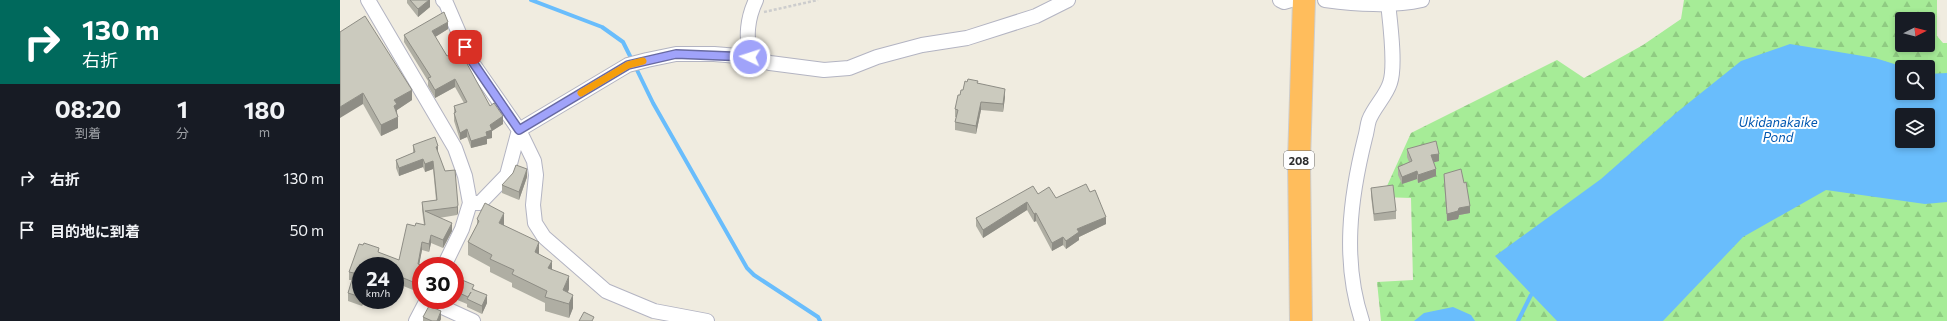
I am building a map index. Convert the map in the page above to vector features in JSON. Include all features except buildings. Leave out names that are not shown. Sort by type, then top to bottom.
[{"type":"highway","name":"208","points":[[1301,321],[1299,161],[1304,0]]},
{"type":"street","points":[[368,0],[455,148],[465,176],[470,203],[462,229],[448,257]]},
{"type":"street","points":[[443,0],[446,3],[472,61],[519,130],[534,161],[536,175],[533,205],[535,223],[544,237],[606,291],[654,311],[707,321]]},
{"type":"street","points":[[750,57],[747,40],[749,15],[756,0]]},
{"type":"street","points":[[470,203],[480,203],[507,175],[519,130],[635,63],[676,54],[750,57],[770,63],[824,70],[849,68],[877,57],[922,45],[967,38],[1036,16],[1068,0]]},
{"type":"street","points":[[1280,0],[1284,2],[1291,0]]},
{"type":"street","points":[[1325,0],[1388,4],[1409,3],[1422,0]]},
{"type":"street","points":[[1362,321],[1358,308],[1351,267],[1349,236],[1359,159],[1370,119],[1390,82],[1392,60],[1388,4]]},
{"type":"street","points":[[416,321],[427,300],[473,321]]},
{"type":"path","points":[[749,15],[818,0]]},
{"type":"green space","points":[[1684,0],[1937,0],[1937,36],[1943,43],[1947,43],[1947,321],[1381,321],[1377,282],[1413,280],[1411,198],[1382,197],[1411,133],[1557,60],[1584,78],[1643,45],[1681,19]]},
{"type":"water","name":"Ukidanakaike Pond","points":[[1790,44],[1875,58],[1895,64],[1895,100],[1935,100],[1935,74],[1947,73],[1947,202],[1925,204],[1826,190],[1743,237],[1663,321],[1557,321],[1495,256],[1601,179],[1676,113],[1741,61]]},
{"type":"water","points":[[1453,307],[1471,315],[1475,321],[1414,321],[1424,313]]},
{"type":"waterway","points":[[531,0],[602,27],[623,42],[632,60]]},
{"type":"waterway","points":[[635,66],[653,103],[747,268],[754,275],[818,317],[820,321]]},
{"type":"waterway","points":[[1518,321],[1531,295],[1536,293]]},
{"type":"slow traffic","points":[[581,93],[628,65],[643,61]]},
{"type":"route","points":[[465,47],[472,61],[519,130],[628,65],[676,54],[714,54],[750,57]]}]
